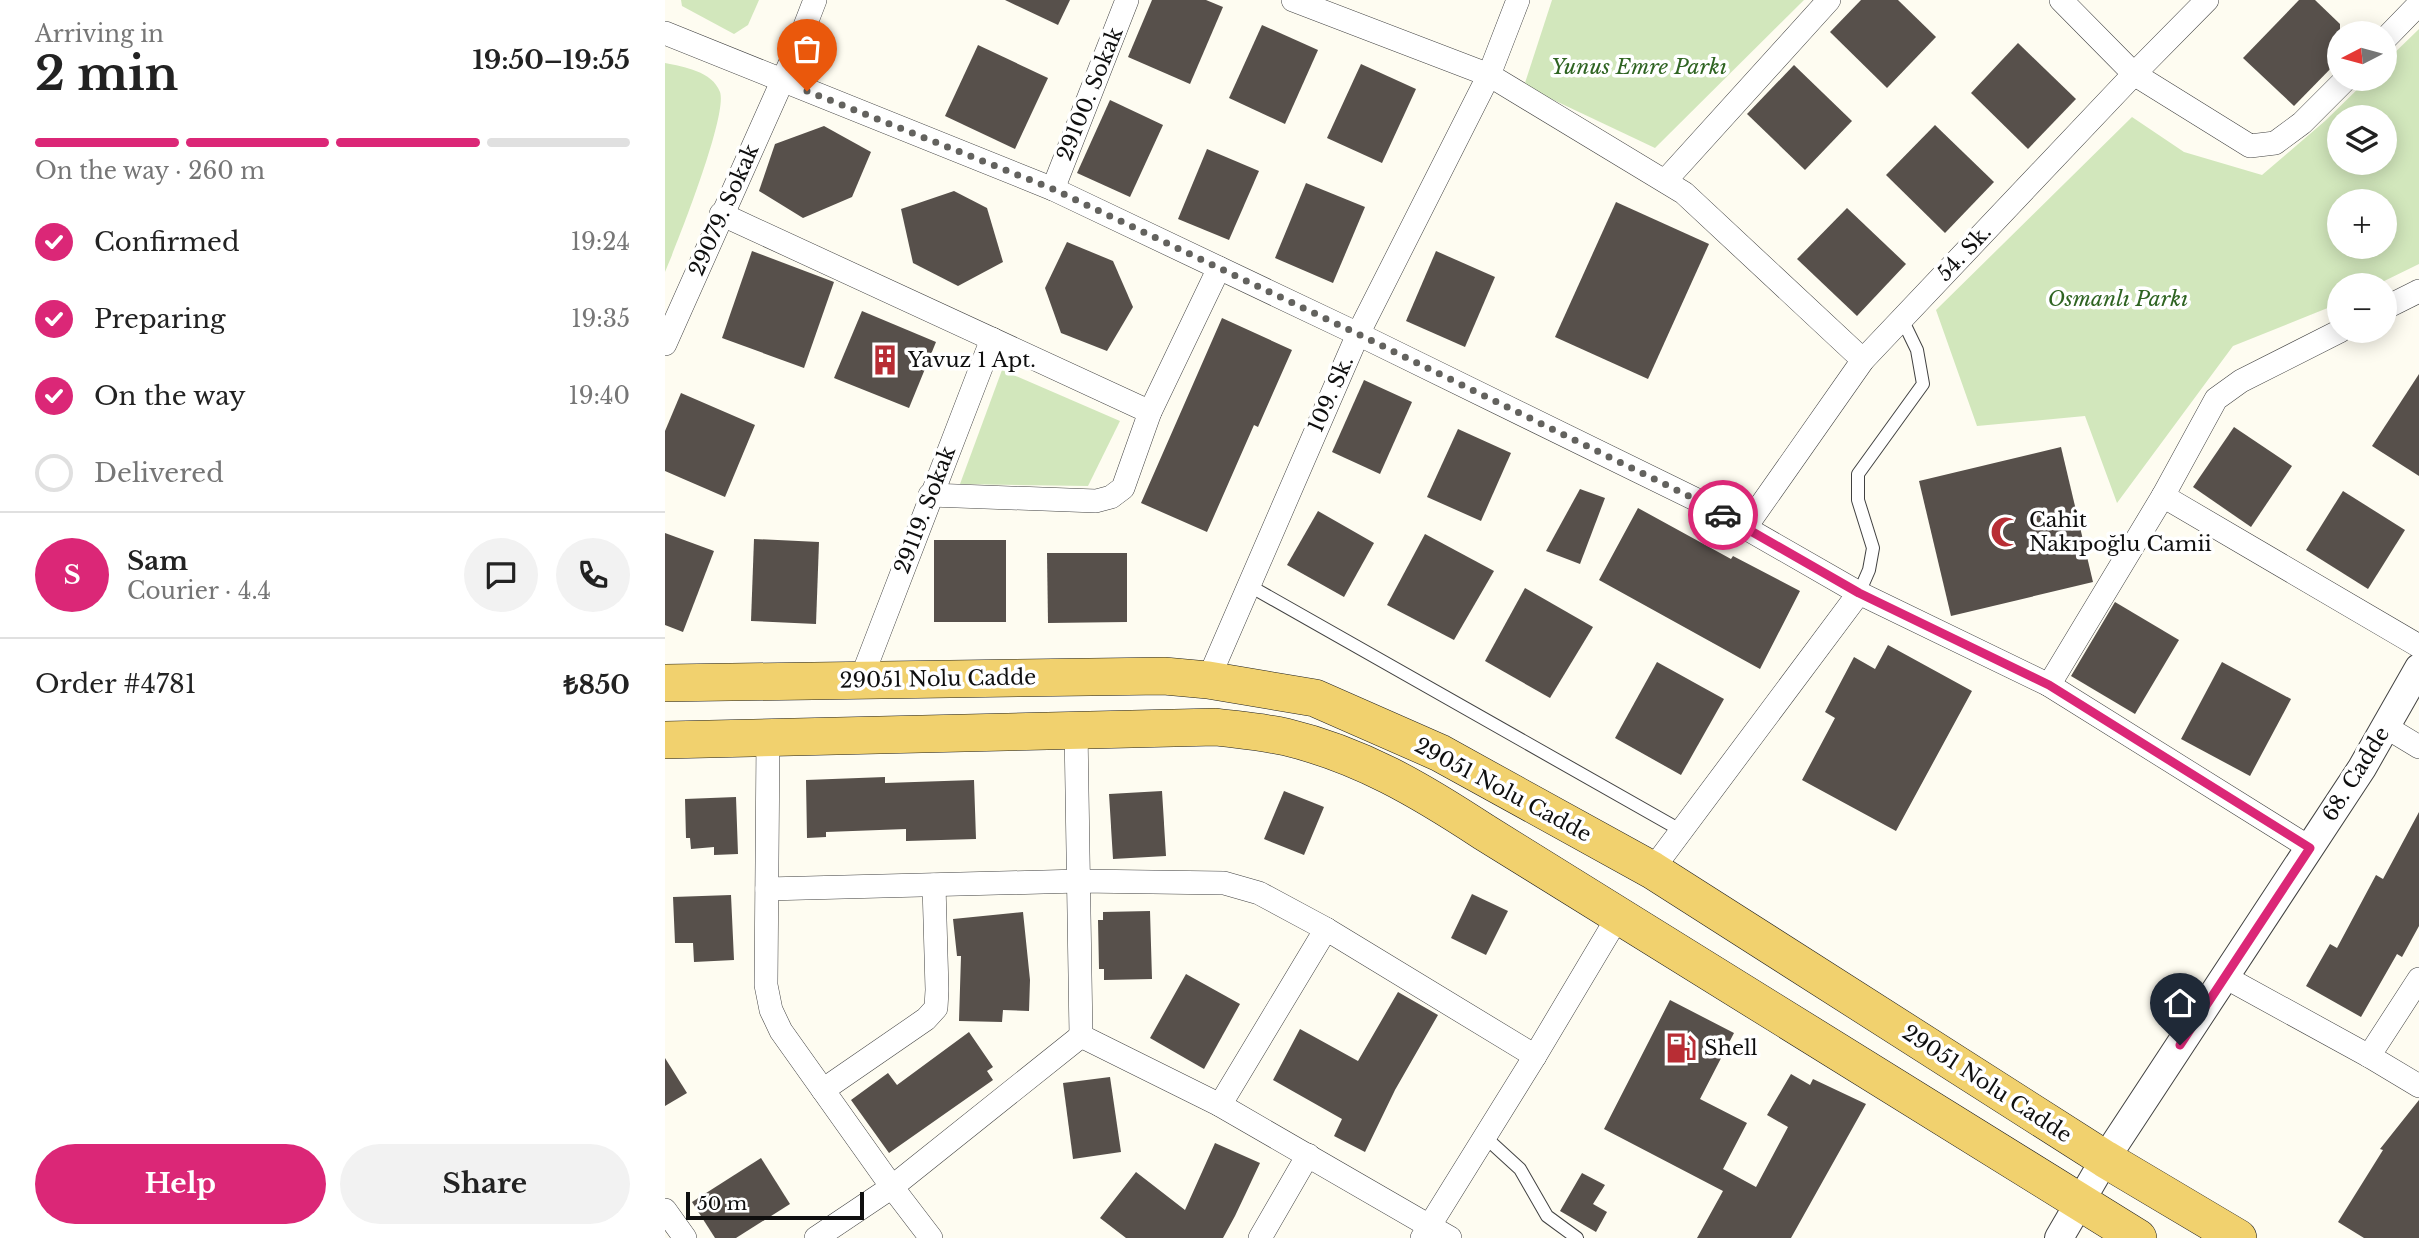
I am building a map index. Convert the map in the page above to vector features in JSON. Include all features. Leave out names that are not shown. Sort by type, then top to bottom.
[{"type":"main road","name":"29051 Nolu Cadde","points":[[665,683],[1164,676],[1208,680],[1315,698],[1440,753],[1652,870],[2105,1159],[2238,1238]]},
{"type":"main road","name":"29051 Nolu Cadde","points":[[665,740],[1216,727],[1283,736],[1321,747],[1368,764],[1426,793],[2138,1238]]},
{"type":"street","name":"29079. Sokak","points":[[665,344],[782,81],[815,0]]},
{"type":"street","name":"29100. Sokak","points":[[1053,189],[1128,0]]},
{"type":"street","points":[[1293,0],[1489,75],[1665,181],[1684,193],[1863,360]]},
{"type":"street","name":"109. Sk.","points":[[1208,680],[1358,334],[1489,75],[1518,0]]},
{"type":"street","points":[[1665,181],[1829,0]]},
{"type":"street","points":[[2061,0],[2134,74],[2250,146],[2275,143],[2302,123],[2334,91]]},
{"type":"street","name":"54. Sk.","points":[[1745,528],[1863,360],[2207,0]]},
{"type":"street","points":[[2397,26],[2419,4]]},
{"type":"street","points":[[665,33],[1053,189],[1685,494],[1859,593],[2049,685],[2310,848]]},
{"type":"street","points":[[721,214],[1150,412]]},
{"type":"street","points":[[930,495],[1096,501],[1111,497],[1123,488],[1150,412],[1219,268]]},
{"type":"street","points":[[2397,302],[2419,291]]},
{"type":"street","points":[[2049,685],[2163,496],[2216,400],[2241,381],[2327,338]]},
{"type":"street","name":"29119. Sokak","points":[[860,681],[992,339]]},
{"type":"street","points":[[2163,496],[2419,646]]},
{"type":"street","points":[[1652,870],[1859,593]]},
{"type":"street","name":"68. Cadde","points":[[2059,1238],[2105,1159],[2363,768],[2419,668]]},
{"type":"street","points":[[2386,727],[2419,747]]},
{"type":"street","points":[[1076,729],[1081,1036]]},
{"type":"street","points":[[768,739],[766,985],[771,1010],[781,1031],[931,1238]]},
{"type":"street","points":[[767,889],[1080,881],[1224,883],[1259,893],[1326,929],[1535,1056]]},
{"type":"street","points":[[823,1090],[926,1019],[936,1008],[934,885]]},
{"type":"street","points":[[1426,1232],[1619,915]]},
{"type":"street","points":[[1220,1105],[1326,929]]},
{"type":"street","points":[[2225,977],[2419,1086]]},
{"type":"street","points":[[2369,1056],[2419,979]]},
{"type":"street","points":[[1081,1036],[1220,1105],[1308,1155],[1426,1232],[1450,1238]]},
{"type":"street","points":[[816,1238],[892,1187],[1081,1036]]},
{"type":"street","points":[[1260,1238],[1308,1155]]},
{"type":"street","points":[[665,1210],[685,1238]]},
{"type":"lane","points":[[1859,593],[1869,569],[1873,548],[1858,500],[1858,474],[1923,384],[1917,350],[1902,319]]},
{"type":"lane","points":[[1248,585],[1682,831]]},
{"type":"lane","points":[[1485,1137],[1520,1169],[1547,1216],[1577,1238]]},
{"type":"green space","points":[[681,0],[759,0],[748,25],[734,34],[682,6]]},
{"type":"green space","name":"Yunus Emre Parkı","points":[[1552,0],[1804,0],[1655,148],[1524,86]]},
{"type":"green space","name":"Osmanlı Parkı","points":[[2419,29],[2419,264],[2397,275],[2327,273],[2327,308],[2233,346],[2117,503],[2085,416],[1977,426],[1936,310],[2132,117],[2184,152],[2262,175],[2327,119],[2327,175],[2397,175],[2397,105],[2341,105],[2356,91],[2397,91],[2397,50]]},
{"type":"green space","points":[[665,63],[697,71],[711,79],[720,92],[720,105],[700,180],[665,272]]},
{"type":"green space","points":[[1002,370],[1120,421],[1088,486],[960,484]]},
{"type":"building","points":[[1005,0],[1070,0],[1058,25]]},
{"type":"building","points":[[1152,0],[1206,0],[1223,7],[1190,84],[1128,57]]},
{"type":"building","points":[[1861,0],[1898,0],[1936,37],[1887,88],[1830,32]]},
{"type":"building","points":[[2299,0],[2315,0],[2337,21],[2327,21],[2327,72],[2294,106],[2243,58]]},
{"type":"building","points":[[1262,25],[1318,50],[1285,124],[1229,98]]},
{"type":"building","points":[[2018,43],[2076,99],[2028,149],[1971,93]]},
{"type":"building","points":[[978,45],[1048,78],[1015,149],[945,116]]},
{"type":"building","points":[[1361,64],[1416,89],[1382,163],[1327,138]]},
{"type":"building","points":[[1794,65],[1852,121],[1805,170],[1747,114]]},
{"type":"building","points":[[1110,100],[1163,125],[1130,197],[1077,173]]},
{"type":"building","points":[[1935,125],[1994,182],[1945,233],[1886,175]]},
{"type":"building","points":[[824,126],[871,152],[852,197],[803,218],[759,191],[775,144]]},
{"type":"building","points":[[1207,149],[1259,171],[1229,240],[1178,219]]},
{"type":"building","points":[[1306,183],[1365,207],[1333,283],[1275,258]]},
{"type":"building","points":[[954,191],[987,208],[1003,262],[958,286],[913,263],[901,209]]},
{"type":"building","points":[[1616,202],[1709,244],[1648,379],[1555,337]]},
{"type":"building","points":[[1847,208],[1906,264],[1857,316],[1797,259]]},
{"type":"building","points":[[1067,242],[1113,261],[1133,307],[1107,351],[1061,333],[1045,288]]},
{"type":"building","points":[[752,251],[834,282],[804,368],[722,338]]},
{"type":"building","points":[[1436,251],[1495,277],[1465,347],[1406,321]]},
{"type":"building","name":"Yavuz 1 Apt.","points":[[862,311],[936,342],[909,408],[834,378]]},
{"type":"building","points":[[1222,318],[1292,350],[1258,427],[1254,425],[1207,532],[1141,503]]},
{"type":"building","points":[[2419,374],[2419,476],[2372,446]]},
{"type":"building","points":[[1364,380],[1412,402],[1380,474],[1332,452]]},
{"type":"building","points":[[681,393],[755,425],[725,497],[665,471],[665,431]]},
{"type":"building","points":[[2234,427],[2292,466],[2251,527],[2193,487]]},
{"type":"building","points":[[1458,429],[1511,453],[1481,521],[1427,497]]},
{"type":"building","name":"Cahit Nakıpoğlu Camii","points":[[2061,447],[2093,582],[1951,616],[1919,481]]},
{"type":"building","points":[[1580,489],[1605,498],[1580,564],[1546,551]]},
{"type":"building","points":[[2343,491],[2405,530],[2368,589],[2306,550]]},
{"type":"building","points":[[1638,508],[1731,559],[1733,556],[1800,591],[1760,669],[1599,580]]},
{"type":"building","points":[[1318,511],[1374,543],[1344,597],[1287,565]]},
{"type":"building","points":[[665,533],[714,551],[683,632],[665,625]]},
{"type":"building","points":[[1425,534],[1494,571],[1454,640],[1387,605]]},
{"type":"building","points":[[754,539],[819,542],[816,624],[751,621]]},
{"type":"building","points":[[934,540],[1006,540],[1006,622],[934,622]]},
{"type":"building","points":[[1047,553],[1127,553],[1127,622],[1048,623]]},
{"type":"building","points":[[1525,588],[1593,627],[1550,698],[1485,661]]},
{"type":"building","points":[[2115,602],[2179,640],[2135,714],[2071,676]]},
{"type":"building","points":[[1888,645],[1972,691],[1896,831],[1802,780],[1835,718],[1825,712],[1854,657],[1875,669]]},
{"type":"building","points":[[1657,662],[1724,699],[1681,775],[1615,738]]},
{"type":"building","points":[[2222,662],[2291,699],[2250,776],[2181,739]]},
{"type":"building","points":[[885,777],[885,783],[974,780],[976,839],[906,841],[906,829],[826,832],[826,837],[807,838],[806,780]]},
{"type":"building","points":[[1162,791],[1166,856],[1113,859],[1109,794]]},
{"type":"building","points":[[1284,791],[1324,807],[1304,855],[1264,839]]},
{"type":"building","points":[[736,797],[738,854],[714,855],[714,847],[691,849],[690,838],[686,838],[685,799]]},
{"type":"building","points":[[2419,812],[2419,926],[2402,957],[2397,954],[2361,1017],[2306,986],[2330,944],[2337,948],[2376,875],[2383,879]]},
{"type":"building","points":[[1472,894],[1508,911],[1486,955],[1451,938]]},
{"type":"building","points":[[731,895],[734,960],[694,962],[693,943],[675,943],[673,897]]},
{"type":"building","points":[[1150,911],[1152,979],[1104,980],[1104,969],[1099,969],[1098,920],[1103,920],[1103,912]]},
{"type":"building","points":[[1023,912],[1030,980],[1029,1011],[1003,1010],[1002,1022],[959,1021],[961,956],[957,956],[953,919]]},
{"type":"building","points":[[1186,974],[1240,1004],[1204,1069],[1150,1038]]},
{"type":"building","points":[[1398,992],[1438,1015],[1395,1090],[1365,1152],[1334,1136],[1342,1119],[1273,1080],[1300,1029],[1358,1061]]},
{"type":"building","points":[[1670,1000],[1734,1033],[1700,1099],[1747,1123],[1723,1169],[1756,1187],[1788,1127],[1767,1115],[1791,1074],[1810,1085],[1813,1079],[1866,1104],[1791,1238],[1697,1238],[1723,1191],[1604,1129]]},
{"type":"building","points":[[969,1032],[993,1067],[987,1071],[993,1080],[889,1153],[851,1100],[888,1073],[897,1085]]},
{"type":"building","points":[[665,1058],[687,1093],[665,1106]]},
{"type":"building","points":[[1110,1077],[1121,1152],[1073,1159],[1063,1083]]},
{"type":"building","points":[[2419,1100],[2419,1238],[2364,1238],[2338,1222],[2383,1150],[2380,1149]]},
{"type":"building","points":[[1215,1143],[1260,1163],[1223,1238],[1126,1238],[1100,1218],[1136,1172],[1185,1210]]},
{"type":"building","points":[[761,1158],[790,1204],[736,1238],[715,1238],[692,1202]]},
{"type":"building","points":[[1582,1173],[1605,1185],[1593,1204],[1607,1212],[1596,1232],[1560,1211]]},
{"type":"way so far","points":[[807,91],[1053,189],[1358,334],[1723,515]]},
{"type":"place","name":"Yavuz 1 Apt.","points":[[885,360]]},
{"type":"place","name":"Cahit Nakıpoğlu Camii","points":[[2006,532]]},
{"type":"place","name":"Shell","points":[[1681,1048]]},
{"type":"route","points":[[1723,515],[1859,593],[2049,685],[2310,848],[2180,1045]]}]
